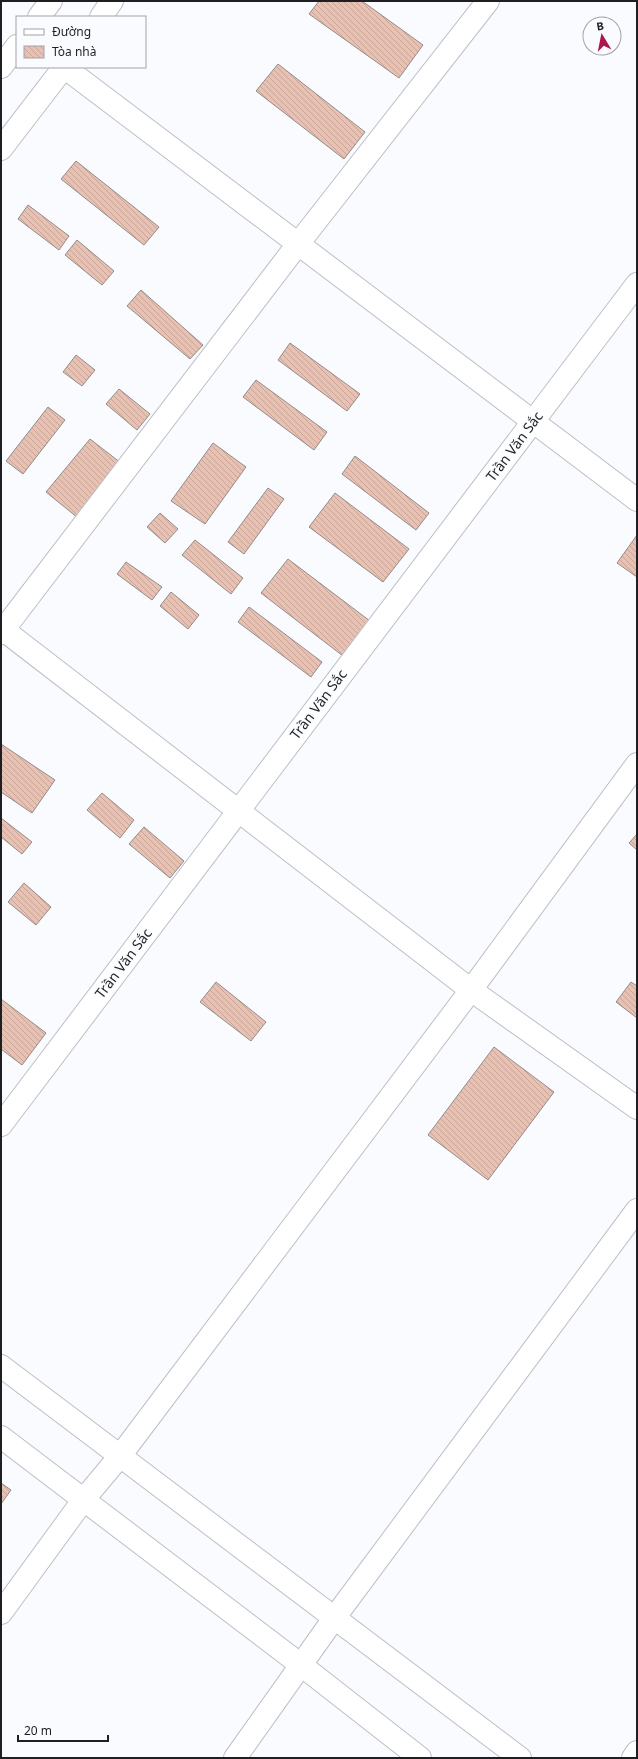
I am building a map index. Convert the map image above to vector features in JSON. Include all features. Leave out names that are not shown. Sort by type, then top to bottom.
[{"type":"street","points":[[40,16],[51,1]]},
{"type":"street","points":[[102,16],[112,1]]},
{"type":"street","points":[[488,1],[298,244],[2,630],[238,810],[470,990],[637,1108]]},
{"type":"street","points":[[1,67],[16,47]]},
{"type":"street","points":[[1,148],[63,68]]},
{"type":"street","points":[[65,68],[534,420],[637,500]]},
{"type":"street","name":"Trần Văn Sắc","points":[[1,1125],[637,284]]},
{"type":"street","points":[[1,1613],[84,1498],[120,1456],[470,990],[637,764]]},
{"type":"street","points":[[235,1758],[335,1617],[637,1210]]},
{"type":"street","points":[[1,1366],[520,1758]]},
{"type":"street","points":[[1,1437],[84,1498],[420,1758]]},
{"type":"street","points":[[632,1758],[637,1752]]},
{"type":"building","points":[[319,1],[362,1],[423,45],[399,78],[309,14]]},
{"type":"building","points":[[278,64],[365,132],[344,159],[256,91]]},
{"type":"building","points":[[76,161],[159,227],[144,245],[61,179]]},
{"type":"building","points":[[28,205],[69,236],[59,250],[18,219]]},
{"type":"building","points":[[77,240],[114,271],[102,285],[65,255]]},
{"type":"building","points":[[141,290],[203,345],[190,359],[127,306]]},
{"type":"building","points":[[290,343],[360,394],[347,411],[278,360]]},
{"type":"building","points":[[76,355],[95,370],[82,386],[63,372]]},
{"type":"building","points":[[256,380],[327,432],[314,450],[243,397]]},
{"type":"building","points":[[119,389],[150,414],[137,430],[106,404]]},
{"type":"building","points":[[48,407],[65,420],[23,474],[6,461]]},
{"type":"building","points":[[90,439],[121,463],[78,518],[46,492]]},
{"type":"building","points":[[213,443],[246,467],[205,524],[171,501]]},
{"type":"building","points":[[355,456],[429,513],[416,530],[342,474]]},
{"type":"building","points":[[268,488],[284,499],[244,554],[228,542]]},
{"type":"building","points":[[335,493],[409,549],[383,582],[309,527]]},
{"type":"building","points":[[160,513],[178,529],[165,543],[147,527]]},
{"type":"building","points":[[637,535],[637,577],[617,563]]},
{"type":"building","points":[[195,540],[243,578],[231,594],[182,555]]},
{"type":"building","points":[[288,559],[370,621],[343,656],[261,593]]},
{"type":"building","points":[[126,562],[162,587],[152,600],[117,574]]},
{"type":"building","points":[[171,592],[199,615],[188,629],[160,606]]},
{"type":"building","points":[[249,607],[322,662],[311,677],[238,622]]},
{"type":"building","points":[[1,744],[55,780],[32,813],[1,792]]},
{"type":"building","points":[[102,793],[134,820],[120,838],[87,810]]},
{"type":"building","points":[[1,818],[32,842],[22,854],[1,837]]},
{"type":"building","points":[[144,827],[184,861],[170,878],[129,844]]},
{"type":"building","points":[[637,834],[637,850],[629,843]]},
{"type":"building","points":[[24,883],[51,907],[36,925],[8,902]]},
{"type":"building","points":[[216,982],[266,1022],[251,1041],[200,1002]]},
{"type":"building","points":[[631,982],[637,986],[637,1018],[616,1002]]},
{"type":"building","points":[[1,999],[46,1033],[22,1065],[1,1049]]},
{"type":"building","points":[[494,1047],[554,1092],[488,1180],[428,1135]]},
{"type":"building","points":[[1,1483],[11,1490],[1,1504]]}]
